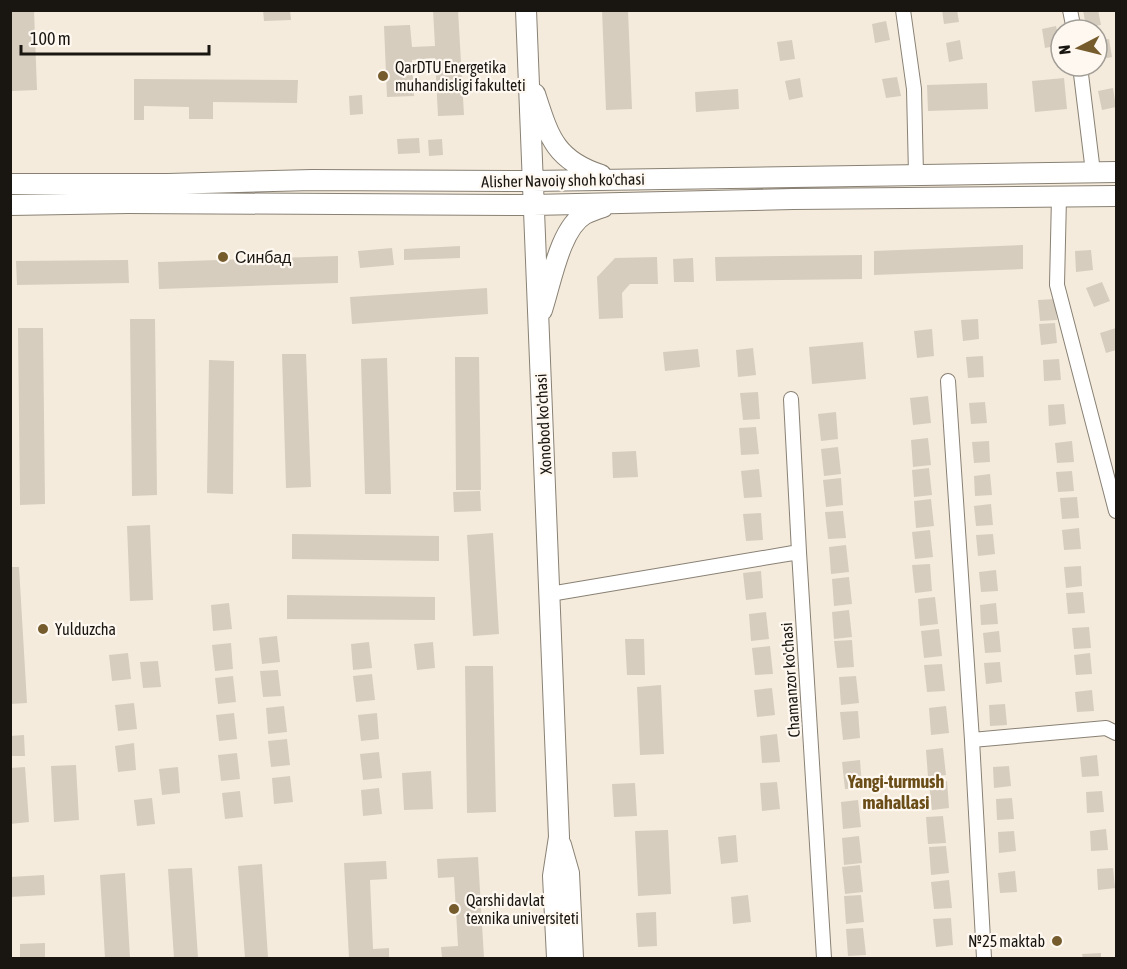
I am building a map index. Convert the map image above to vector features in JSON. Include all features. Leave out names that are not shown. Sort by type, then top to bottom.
[{"type":"main road","name":"Xonobod ko'chasi","points":[[526,10],[559,837],[553,876],[557,958]]},
{"type":"main road","points":[[528,74],[546,129],[562,155],[582,169],[615,179]]},
{"type":"main road","name":"Alisher Navoiy shoh ko'chasi","points":[[10,205],[169,194],[312,180],[532,181],[1116,172]]},
{"type":"main road","name":"Alisher Navoiy shoh ko'chasi","points":[[10,184],[169,194],[533,205],[1116,196]]},
{"type":"main road","points":[[538,324],[560,252],[570,228],[584,214],[615,202]]},
{"type":"main road","name":"Xonobod ko'chasi","points":[[559,837],[569,873],[573,958]]},
{"type":"street","points":[[903,10],[914,89],[916,174]]},
{"type":"street","points":[[1081,78],[1093,172]]},
{"type":"street","points":[[1059,197],[1057,285],[1115,502]]},
{"type":"street","points":[[948,381],[984,958]]},
{"type":"street","name":"Chamanzor ko'chasi","points":[[791,399],[824,958]]},
{"type":"street","points":[[550,594],[799,552]]},
{"type":"street","points":[[972,740],[1106,728],[1116,733]]},
{"type":"building","points":[[10,10],[34,10],[37,90],[12,91]]},
{"type":"building","points":[[263,10],[290,10],[291,20],[264,21]]},
{"type":"building","points":[[433,10],[458,10],[464,115],[438,116],[435,58],[412,60],[414,96],[387,97],[384,26],[410,25],[412,47],[435,46]]},
{"type":"building","points":[[602,10],[628,10],[632,109],[606,110]]},
{"type":"building","points":[[942,10],[957,10],[959,22],[944,24]]},
{"type":"building","points":[[1083,10],[1098,10],[1100,18],[1084,18]]},
{"type":"building","points":[[886,21],[890,40],[875,43],[872,24]]},
{"type":"building","points":[[1049,28],[1049,47],[1045,48],[1042,29]]},
{"type":"building","points":[[1109,39],[1112,57],[1109,58]]},
{"type":"building","points":[[792,40],[795,59],[780,61],[777,42]]},
{"type":"building","points":[[960,40],[963,59],[949,62],[946,43]]},
{"type":"building","points":[[897,77],[901,96],[886,98],[882,79]]},
{"type":"building","points":[[800,78],[803,97],[789,100],[785,81]]},
{"type":"building","points":[[1064,78],[1067,109],[1035,112],[1032,81]]},
{"type":"building","points":[[134,79],[298,80],[297,103],[213,102],[213,119],[189,119],[189,107],[144,106],[144,120],[134,120]]},
{"type":"building","points":[[987,83],[988,109],[928,111],[927,85]]},
{"type":"building","points":[[1113,88],[1116,107],[1102,110],[1098,91]]},
{"type":"building","points":[[738,89],[739,109],[696,112],[695,92]]},
{"type":"building","points":[[362,95],[363,114],[350,115],[349,96]]},
{"type":"building","points":[[419,138],[420,153],[398,154],[397,139]]},
{"type":"building","points":[[442,139],[443,155],[429,156],[428,140]]},
{"type":"building","points":[[1023,245],[1023,269],[874,275],[874,251]]},
{"type":"building","points":[[460,246],[460,258],[404,260],[404,249]]},
{"type":"building","points":[[392,248],[394,265],[360,268],[358,251]]},
{"type":"building","points":[[1091,250],[1093,270],[1076,272],[1075,251]]},
{"type":"building","points":[[862,255],[862,279],[716,281],[715,257]]},
{"type":"building","points":[[338,256],[338,283],[159,289],[158,262]]},
{"type":"building","points":[[657,257],[658,284],[630,284],[622,293],[623,318],[599,319],[597,277],[615,258]]},
{"type":"building","points":[[693,258],[694,282],[674,282],[673,259]]},
{"type":"building","points":[[128,260],[129,283],[17,285],[16,261]]},
{"type":"building","points":[[1102,282],[1110,301],[1094,307],[1086,288]]},
{"type":"building","points":[[487,288],[488,314],[352,324],[350,297]]},
{"type":"building","points":[[1055,299],[1057,320],[1040,321],[1038,300]]},
{"type":"building","points":[[130,319],[155,319],[157,495],[132,496]]},
{"type":"building","points":[[978,319],[979,339],[963,341],[961,320]]},
{"type":"building","points":[[1055,323],[1057,343],[1041,345],[1039,324]]},
{"type":"building","points":[[18,328],[43,328],[45,504],[20,505]]},
{"type":"building","points":[[1116,328],[1116,350],[1106,353],[1100,333]]},
{"type":"building","points":[[932,329],[934,356],[917,358],[914,331]]},
{"type":"building","points":[[863,342],[866,379],[812,384],[809,347]]},
{"type":"building","points":[[753,348],[756,375],[738,377],[736,350]]},
{"type":"building","points":[[698,349],[700,367],[665,371],[663,352]]},
{"type":"building","points":[[282,354],[306,354],[311,487],[286,488]]},
{"type":"building","points":[[983,356],[984,377],[968,378],[966,357]]},
{"type":"building","points":[[455,357],[479,357],[481,490],[456,490]]},
{"type":"building","points":[[387,358],[391,494],[365,494],[361,359]]},
{"type":"building","points":[[1059,359],[1061,380],[1044,381],[1043,360]]},
{"type":"building","points":[[209,360],[234,361],[233,494],[207,493]]},
{"type":"building","points":[[758,392],[760,419],[743,420],[740,393]]},
{"type":"building","points":[[928,396],[931,423],[913,425],[910,398]]},
{"type":"building","points":[[985,402],[987,423],[971,424],[969,403]]},
{"type":"building","points":[[1064,404],[1066,424],[1049,426],[1048,405]]},
{"type":"building","points":[[836,412],[838,439],[821,441],[818,414]]},
{"type":"building","points":[[756,427],[759,454],[741,455],[739,428]]},
{"type":"building","points":[[928,438],[931,465],[913,467],[911,440]]},
{"type":"building","points":[[989,441],[990,462],[974,463],[972,442]]},
{"type":"building","points":[[1072,441],[1074,462],[1057,463],[1055,443]]},
{"type":"building","points":[[838,447],[841,474],[824,476],[821,449]]},
{"type":"building","points":[[636,451],[638,477],[613,478],[612,452]]},
{"type":"building","points":[[929,468],[932,495],[914,497],[912,470]]},
{"type":"building","points":[[759,469],[762,497],[744,498],[741,471]]},
{"type":"building","points":[[1072,471],[1074,491],[1058,492],[1056,472]]},
{"type":"building","points":[[990,474],[992,495],[975,496],[974,476]]},
{"type":"building","points":[[841,478],[843,505],[826,507],[823,480]]},
{"type":"building","points":[[480,491],[481,511],[454,512],[453,492]]},
{"type":"building","points":[[1077,497],[1079,518],[1062,519],[1060,498]]},
{"type":"building","points":[[931,499],[934,526],[916,528],[914,501]]},
{"type":"building","points":[[991,504],[993,525],[976,526],[974,506]]},
{"type":"building","points":[[843,511],[846,538],[828,539],[825,512]]},
{"type":"building","points":[[761,513],[763,540],[746,541],[743,514]]},
{"type":"building","points":[[150,525],[153,600],[130,601],[127,526]]},
{"type":"building","points":[[1079,528],[1081,549],[1064,550],[1062,530]]},
{"type":"building","points":[[930,530],[933,557],[915,559],[912,532]]},
{"type":"building","points":[[493,533],[499,634],[473,636],[467,535]]},
{"type":"building","points":[[292,534],[439,536],[439,561],[292,559]]},
{"type":"building","points":[[993,534],[995,554],[978,556],[976,535]]},
{"type":"building","points":[[846,545],[849,572],[831,574],[829,547]]},
{"type":"building","points":[[930,564],[932,591],[915,593],[912,565]]},
{"type":"building","points":[[1081,566],[1082,586],[1066,588],[1064,567]]},
{"type":"building","points":[[10,567],[19,567],[27,703],[10,704]]},
{"type":"building","points":[[996,570],[998,591],[981,592],[979,572]]},
{"type":"building","points":[[761,571],[763,598],[746,600],[743,573]]},
{"type":"building","points":[[849,577],[852,604],[834,606],[832,579]]},
{"type":"building","points":[[1083,592],[1085,613],[1068,614],[1066,593]]},
{"type":"building","points":[[287,595],[435,597],[435,620],[287,619]]},
{"type":"building","points":[[935,597],[938,624],[920,626],[918,599]]},
{"type":"building","points":[[229,603],[232,629],[213,631],[211,605]]},
{"type":"building","points":[[996,603],[998,624],[981,625],[980,605]]},
{"type":"building","points":[[849,610],[852,637],[834,639],[832,612]]},
{"type":"building","points":[[766,612],[769,639],[751,641],[749,614]]},
{"type":"building","points":[[1089,627],[1091,648],[1074,649],[1072,628]]},
{"type":"building","points":[[939,629],[942,656],[924,658],[921,631]]},
{"type":"building","points":[[999,631],[1001,652],[985,653],[983,633]]},
{"type":"building","points":[[277,636],[280,662],[262,664],[259,638]]},
{"type":"building","points":[[625,639],[644,639],[645,675],[627,675]]},
{"type":"building","points":[[852,640],[854,667],[837,668],[834,641]]},
{"type":"building","points":[[369,642],[372,668],[353,670],[351,644]]},
{"type":"building","points":[[433,642],[435,668],[417,670],[414,644]]},
{"type":"building","points":[[231,643],[233,669],[215,671],[212,645]]},
{"type":"building","points":[[770,646],[773,674],[755,675],[752,648]]},
{"type":"building","points":[[128,653],[131,679],[112,681],[109,655]]},
{"type":"building","points":[[1090,653],[1092,674],[1076,675],[1074,655]]},
{"type":"building","points":[[158,661],[161,687],[143,688],[140,662]]},
{"type":"building","points":[[1000,662],[1002,682],[986,684],[984,663]]},
{"type":"building","points":[[942,664],[945,691],[927,692],[924,665]]},
{"type":"building","points":[[465,666],[493,666],[496,812],[467,813]]},
{"type":"building","points":[[278,670],[281,696],[263,697],[260,671]]},
{"type":"building","points":[[372,674],[375,700],[356,702],[353,676]]},
{"type":"building","points":[[233,676],[236,702],[218,704],[215,678]]},
{"type":"building","points":[[856,676],[859,703],[841,705],[839,677]]},
{"type":"building","points":[[661,685],[664,754],[640,755],[637,687]]},
{"type":"building","points":[[772,688],[775,715],[757,717],[754,690]]},
{"type":"building","points":[[1092,690],[1094,711],[1077,712],[1075,692]]},
{"type":"building","points":[[134,703],[137,729],[118,731],[115,705]]},
{"type":"building","points":[[1005,704],[1007,725],[990,726],[989,705]]},
{"type":"building","points":[[284,706],[287,732],[268,734],[266,708]]},
{"type":"building","points":[[946,706],[949,733],[931,735],[929,708]]},
{"type":"building","points":[[858,711],[860,738],[843,740],[840,712]]},
{"type":"building","points":[[234,713],[237,739],[219,741],[216,715]]},
{"type":"building","points":[[377,713],[379,739],[361,741],[358,715]]},
{"type":"building","points":[[777,734],[780,762],[762,763],[760,736]]},
{"type":"building","points":[[24,735],[25,756],[10,756],[10,736]]},
{"type":"building","points":[[287,739],[290,765],[271,767],[268,741]]},
{"type":"building","points":[[134,743],[136,770],[118,772],[115,746]]},
{"type":"building","points":[[943,748],[946,775],[928,777],[926,750]]},
{"type":"building","points":[[379,752],[382,778],[363,780],[360,754]]},
{"type":"building","points":[[237,753],[240,779],[221,781],[218,755]]},
{"type":"building","points":[[1097,755],[1099,776],[1082,777],[1080,757]]},
{"type":"building","points":[[860,760],[862,788],[845,789],[842,762]]},
{"type":"building","points":[[76,765],[79,820],[54,822],[51,766]]},
{"type":"building","points":[[1009,766],[1011,786],[994,788],[993,767]]},
{"type":"building","points":[[25,767],[29,822],[10,824],[10,768]]},
{"type":"building","points":[[178,767],[180,793],[162,795],[159,769]]},
{"type":"building","points":[[431,771],[433,809],[404,810],[402,773]]},
{"type":"building","points":[[290,776],[293,802],[274,804],[272,778]]},
{"type":"building","points":[[947,781],[949,808],[932,810],[929,783]]},
{"type":"building","points":[[777,782],[780,809],[762,811],[760,783]]},
{"type":"building","points":[[635,783],[637,816],[614,817],[612,784]]},
{"type":"building","points":[[379,788],[382,814],[363,816],[361,790]]},
{"type":"building","points":[[240,791],[243,817],[225,819],[222,793]]},
{"type":"building","points":[[1102,791],[1104,812],[1087,813],[1086,792]]},
{"type":"building","points":[[152,798],[155,824],[137,826],[134,800]]},
{"type":"building","points":[[1012,798],[1014,819],[997,820],[996,799]]},
{"type":"building","points":[[858,800],[861,827],[843,829],[841,802]]},
{"type":"building","points":[[943,816],[946,843],[928,844],[926,817]]},
{"type":"building","points":[[1106,829],[1108,850],[1091,851],[1090,831]]},
{"type":"building","points":[[668,830],[671,894],[638,896],[635,831]]},
{"type":"building","points":[[1014,831],[1016,851],[999,853],[998,832]]},
{"type":"building","points":[[736,835],[738,862],[721,864],[718,837]]},
{"type":"building","points":[[859,836],[862,863],[844,865],[842,838]]},
{"type":"building","points":[[946,846],[949,873],[931,875],[929,847]]},
{"type":"building","points":[[478,857],[484,958],[442,958],[441,947],[458,946],[454,877],[438,878],[437,859]]},
{"type":"building","points":[[386,861],[387,879],[370,880],[373,949],[389,948],[389,958],[349,958],[344,863]]},
{"type":"building","points":[[262,864],[268,958],[245,958],[238,866]]},
{"type":"building","points":[[860,865],[863,892],[845,894],[842,867]]},
{"type":"building","points":[[192,868],[198,958],[174,958],[168,869]]},
{"type":"building","points":[[1113,868],[1115,888],[1098,890],[1097,869]]},
{"type":"building","points":[[1015,871],[1017,892],[1000,893],[998,873]]},
{"type":"building","points":[[125,873],[130,958],[105,958],[100,875]]},
{"type":"building","points":[[44,875],[45,895],[10,897],[10,877]]},
{"type":"building","points":[[949,880],[952,908],[934,909],[931,882]]},
{"type":"building","points":[[748,895],[751,922],[733,924],[731,897]]},
{"type":"building","points":[[861,895],[864,922],[846,924],[844,896]]},
{"type":"building","points":[[656,912],[657,946],[638,947],[636,913]]},
{"type":"building","points":[[951,918],[953,945],[936,947],[933,919]]},
{"type":"building","points":[[863,928],[866,955],[848,956],[846,929]]},
{"type":"building","points":[[45,943],[45,958],[20,958],[20,944]]},
{"type":"building","points":[[1101,953],[1101,958],[1083,958],[1082,954]]},
{"type":"place","name":"QarDTU Energetika muhandisligi fakulteti","points":[[383,76]]},
{"type":"place","name":"Синбад","points":[[223,257]]},
{"type":"place","name":"Yulduzcha","points":[[43,629]]},
{"type":"place","name":"Qarshi davlat texnika universiteti","points":[[454,909]]},
{"type":"place","name":"№25 maktab","points":[[1057,941]]},
{"type":"district","name":"Yangi-turmush mahallasi","points":[[896,791]]}]
